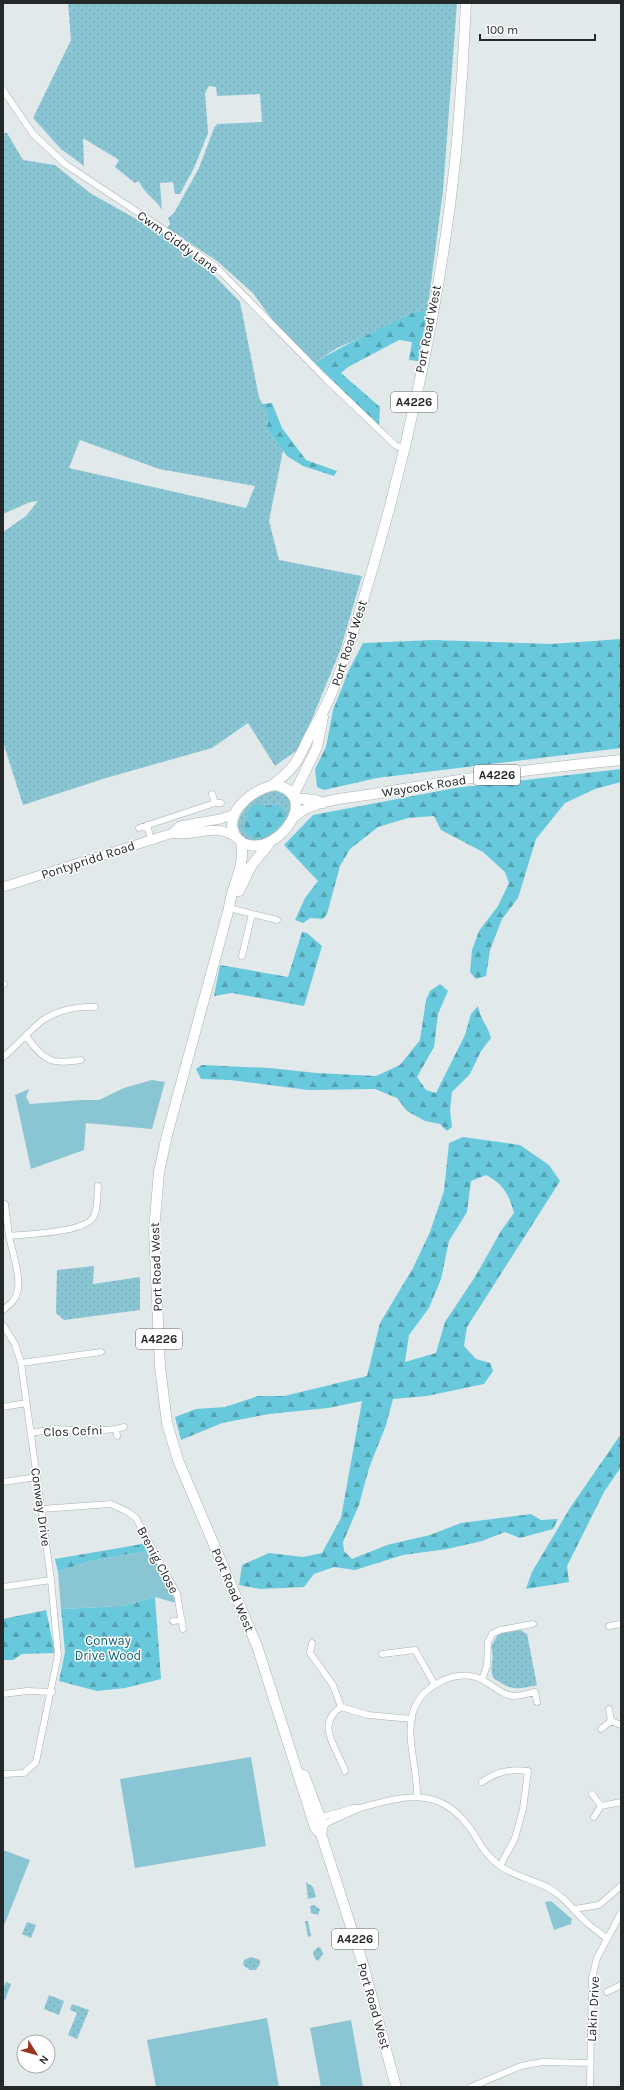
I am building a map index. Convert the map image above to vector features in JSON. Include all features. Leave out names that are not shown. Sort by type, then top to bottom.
[{"type":"main road","name":"Port Road West","points":[[294,797],[317,747],[323,715],[340,673],[371,575],[423,363],[450,196],[461,94],[466,3]]},
{"type":"main road","name":"Port Road West","points":[[272,786],[286,776],[298,761],[316,725],[323,715]]},
{"type":"main road","name":"Waycock Road","points":[[294,817],[300,811],[323,803],[418,786],[621,760]]},
{"type":"main road","points":[[272,786],[283,788],[294,797],[296,805],[294,817],[286,829],[275,838],[259,846],[250,845],[239,840],[233,831],[232,824],[234,814],[248,798],[260,790],[272,786]]},
{"type":"main road","name":"Waycock Road","points":[[294,797],[315,800],[323,803]]},
{"type":"main road","name":"Pontypridd Road","points":[[3,887],[172,833],[180,826],[220,819],[234,814]]},
{"type":"main road","name":"Pontypridd Road","points":[[172,833],[182,835],[216,829],[225,831],[239,840]]},
{"type":"main road","name":"Port Road West","points":[[229,908],[236,898],[251,866],[260,853],[275,838]]},
{"type":"main road","name":"Port Road West","points":[[239,840],[242,862],[230,895],[229,908],[169,1128],[158,1179],[154,1253],[162,1390],[167,1423],[175,1452],[257,1646],[294,1756],[299,1762],[363,1964],[396,2087]]},
{"type":"street","name":"Cwm Ciddy Lane","points":[[3,90],[33,134],[65,164],[176,237],[216,267],[352,405],[394,445],[403,449]]},
{"type":"street","points":[[139,828],[218,803],[212,794]]},
{"type":"street","points":[[147,825],[151,840]]},
{"type":"street","points":[[229,908],[277,920]]},
{"type":"street","points":[[242,956],[252,914]]},
{"type":"street","points":[[3,1057],[38,1024],[53,1015],[80,1006],[95,1006]]},
{"type":"street","points":[[26,1036],[39,1054],[59,1063],[81,1060]]},
{"type":"street","points":[[9,1236],[69,1230],[89,1223],[94,1216],[98,1186]]},
{"type":"street","points":[[3,1310],[12,1303],[18,1292],[18,1277],[9,1236],[5,1204]]},
{"type":"street","name":"Conway Drive","points":[[3,1325],[15,1344],[21,1363],[51,1580],[58,1655],[52,1692],[36,1762],[24,1773],[3,1774]]},
{"type":"street","points":[[21,1363],[101,1352]]},
{"type":"street","points":[[3,1407],[26,1403]]},
{"type":"street","name":"Clos Cefni","points":[[31,1433],[55,1429],[117,1433],[124,1427]]},
{"type":"street","points":[[3,1482],[37,1477]]},
{"type":"street","name":"Brenig Close","points":[[41,1509],[111,1504],[128,1512],[136,1518],[177,1594],[183,1629]]},
{"type":"street","points":[[3,1587],[51,1580]]},
{"type":"street","points":[[173,1621],[182,1620]]},
{"type":"street","points":[[482,1679],[487,1666],[488,1642],[492,1634],[500,1630],[533,1624]]},
{"type":"street","points":[[609,1626],[621,1624]]},
{"type":"street","points":[[312,1642],[310,1653],[333,1685],[341,1707]]},
{"type":"street","points":[[382,1654],[415,1650],[435,1685]]},
{"type":"street","points":[[417,1796],[417,1776],[411,1753],[410,1736],[412,1718],[422,1697],[435,1685],[459,1676],[471,1676],[482,1679],[506,1694],[514,1696],[535,1692],[537,1702]]},
{"type":"street","points":[[3,1694],[27,1691],[52,1692]]},
{"type":"street","points":[[341,1707],[368,1715],[412,1718]]},
{"type":"street","points":[[341,1707],[335,1711],[328,1728],[330,1740],[345,1771]]},
{"type":"street","points":[[609,1708],[611,1721]]},
{"type":"street","points":[[611,1721],[621,1725]]},
{"type":"street","points":[[601,1729],[611,1721]]},
{"type":"street","points":[[482,1782],[500,1771],[512,1769],[528,1771],[523,1809],[515,1838],[500,1866]]},
{"type":"street","points":[[592,1794],[601,1806]]},
{"type":"street","points":[[319,1825],[354,1808],[360,1808],[398,1797],[417,1796],[443,1804],[470,1827],[486,1854],[500,1866],[510,1872],[546,1887],[566,1899],[584,1920],[606,1938]]},
{"type":"street","points":[[594,1817],[601,1806],[621,1802]]},
{"type":"street","points":[[575,1908],[599,1905],[621,1886]]},
{"type":"street","name":"Lakin Drive","points":[[590,2087],[591,1987],[597,1958],[606,1938],[621,1913]]},
{"type":"street","points":[[607,1992],[621,1985]]},
{"type":"street","points":[[471,2087],[521,2066],[542,2062],[591,2063]]},
{"type":"shaded area","points":[[68,3],[457,3],[443,191],[427,313],[416,311],[382,329],[337,348],[315,363],[273,321],[253,293],[217,261],[167,228],[170,224],[168,218],[174,213],[199,168],[214,128],[217,124],[262,122],[260,94],[217,96],[216,87],[209,86],[205,93],[208,133],[194,168],[180,194],[175,194],[173,182],[160,183],[162,210],[143,189],[139,181],[135,183],[115,167],[119,160],[83,138],[84,166],[61,149],[33,118],[71,40]]},
{"type":"shaded area","points":[[3,133],[7,133],[23,160],[55,165],[90,193],[161,233],[202,263],[240,302],[259,397],[268,415],[267,430],[283,451],[269,521],[279,560],[362,576],[340,651],[300,748],[275,766],[248,723],[212,748],[106,778],[23,805],[3,742],[3,532],[26,516],[38,501],[30,502],[3,514]],"holes":[[[80,440],[159,469],[255,486],[246,508],[69,468]]]},
{"type":"shaded area","points":[[276,791],[288,798],[291,808],[287,819],[278,829],[267,837],[255,841],[245,838],[238,827],[241,814],[245,808],[257,798]]},
{"type":"shaded area","points":[[152,1080],[165,1082],[152,1129],[86,1123],[84,1150],[31,1169],[15,1095],[29,1089],[26,1097],[30,1104],[99,1100],[124,1088]]},
{"type":"shaded area","points":[[94,1266],[93,1284],[140,1277],[140,1310],[64,1320],[56,1313],[57,1270]]},
{"type":"shaded area","points":[[154,1550],[176,1603],[155,1597],[122,1606],[61,1609],[58,1572],[90,1561]]},
{"type":"shaded area","points":[[520,1630],[527,1634],[537,1685],[512,1688],[494,1678],[492,1674],[493,1655],[491,1647],[498,1634]]},
{"type":"shaded area","points":[[251,1757],[266,1846],[135,1868],[120,1779]]},
{"type":"shaded area","points":[[3,1850],[30,1860],[3,1928]]},
{"type":"shaded area","points":[[306,1882],[313,1887],[316,1897],[308,1899]]},
{"type":"shaded area","points":[[551,1901],[572,1919],[571,1924],[554,1930],[545,1902]]},
{"type":"shaded area","points":[[314,1905],[320,1909],[318,1915],[311,1913],[310,1906]]},
{"type":"shaded area","points":[[305,1921],[308,1921],[311,1936],[308,1937]]},
{"type":"shaded area","points":[[27,1922],[36,1925],[31,1938],[22,1934]]},
{"type":"shaded area","points":[[318,1947],[321,1948],[323,1954],[318,1961],[315,1959],[313,1952]]},
{"type":"shaded area","points":[[251,1957],[260,1960],[260,1964],[256,1970],[250,1970],[243,1965],[244,1960]]},
{"type":"shaded area","points":[[6,1982],[11,1984],[5,2000],[3,1999],[3,1989]]},
{"type":"shaded area","points":[[49,1995],[64,2001],[59,2015],[44,2009]]},
{"type":"shaded area","points":[[72,2004],[89,2010],[77,2039],[68,2035],[77,2013],[70,2010]]},
{"type":"shaded area","points":[[267,2018],[279,2087],[156,2087],[147,2040]]},
{"type":"shaded area","points":[[351,2020],[363,2087],[321,2087],[310,2028]]},
{"type":"green space","points":[[416,311],[427,313],[418,361],[409,360],[412,342],[399,340],[348,367],[341,373],[380,407],[379,425],[315,363],[327,355]]},
{"type":"green space","points":[[272,403],[282,428],[306,460],[337,471],[334,476],[303,466],[287,456],[267,430],[268,415],[262,404]]},
{"type":"green space","points":[[621,639],[621,748],[377,778],[324,790],[317,787],[315,769],[326,747],[333,710],[349,670],[363,643],[433,640],[551,644]]},
{"type":"green space","points":[[621,769],[621,782],[595,789],[565,803],[536,839],[518,898],[502,919],[490,950],[486,976],[476,979],[470,972],[472,950],[479,931],[498,906],[509,883],[505,872],[483,852],[441,830],[434,816],[408,818],[378,827],[350,849],[340,866],[327,914],[323,919],[310,918],[303,923],[295,920],[305,898],[318,881],[284,845],[313,815],[455,788]]},
{"type":"green space","points":[[256,804],[264,806],[277,805],[286,812],[283,821],[276,829],[259,839],[248,835],[244,829],[249,810]]},
{"type":"green space","points":[[302,932],[307,933],[322,946],[304,1006],[232,993],[214,996],[220,965],[288,977]]},
{"type":"green space","points":[[440,984],[448,991],[438,1014],[434,1047],[417,1077],[426,1090],[436,1093],[465,1035],[471,1014],[478,1006],[491,1038],[481,1051],[470,1074],[452,1092],[450,1110],[452,1127],[447,1131],[440,1124],[425,1121],[407,1111],[397,1098],[375,1089],[308,1090],[230,1080],[201,1079],[196,1069],[202,1065],[270,1068],[317,1073],[376,1076],[400,1065],[420,1040],[426,1000],[430,991]]},
{"type":"green space","points":[[463,1137],[520,1145],[549,1165],[560,1181],[467,1327],[464,1346],[476,1359],[490,1363],[493,1371],[484,1384],[427,1396],[393,1399],[386,1425],[369,1468],[359,1505],[343,1542],[344,1551],[352,1559],[387,1545],[430,1535],[461,1523],[531,1514],[541,1520],[558,1519],[553,1529],[520,1538],[505,1532],[482,1541],[447,1549],[403,1555],[355,1570],[334,1567],[314,1574],[304,1587],[260,1589],[239,1585],[242,1565],[269,1553],[303,1557],[322,1553],[341,1518],[362,1401],[328,1408],[269,1414],[222,1423],[181,1440],[175,1417],[196,1409],[225,1407],[258,1396],[284,1396],[367,1376],[380,1323],[413,1268],[430,1232],[444,1191],[449,1143]],"holes":[[[486,1175],[492,1178],[504,1190],[510,1200],[514,1213],[501,1231],[475,1277],[445,1322],[436,1353],[405,1362],[409,1335],[429,1308],[441,1279],[449,1241],[467,1212],[471,1181]]]},
{"type":"green space","points":[[621,1434],[621,1467],[604,1492],[567,1566],[569,1582],[526,1589],[532,1572],[570,1508]]},
{"type":"green space","points":[[148,1543],[154,1550],[90,1561],[58,1572],[55,1559]]},
{"type":"green space","name":"Conway Drive Wood","points":[[155,1597],[161,1679],[125,1688],[97,1691],[59,1681],[65,1652],[61,1609],[122,1606]]},
{"type":"green space","points":[[46,1610],[55,1653],[22,1654],[13,1660],[3,1660],[3,1619]]}]
